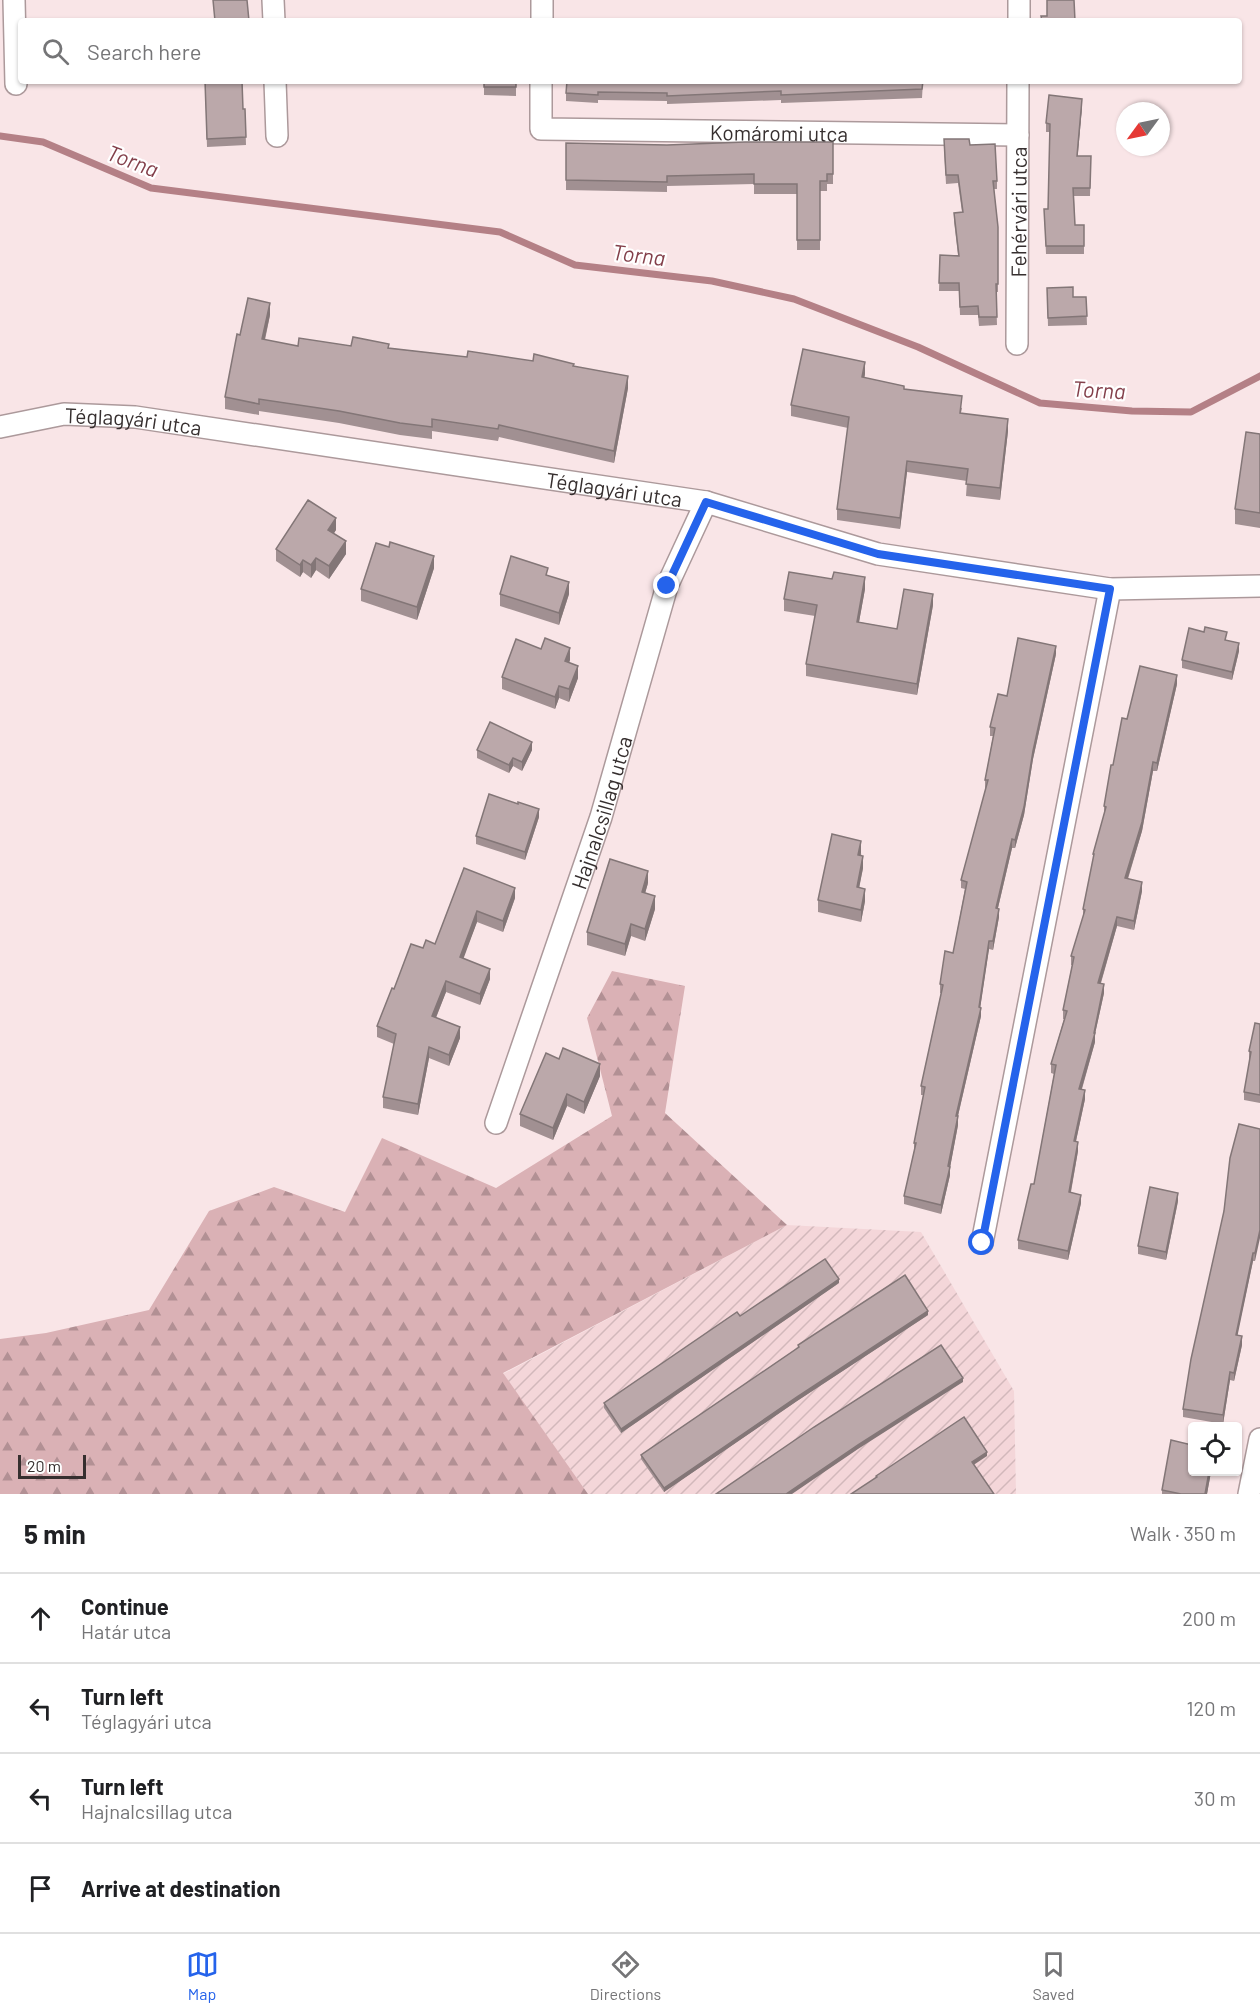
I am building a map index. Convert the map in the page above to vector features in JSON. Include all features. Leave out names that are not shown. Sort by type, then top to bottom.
[{"type":"street","points":[[14,0],[16,84]]},
{"type":"street","points":[[273,0],[274,18]]},
{"type":"street","points":[[542,0],[542,18]]},
{"type":"street","points":[[1019,0],[1019,18]]},
{"type":"street","points":[[275,84],[277,136]]},
{"type":"street","name":"Komáromi utca","points":[[542,84],[541,129],[1018,135]]},
{"type":"street","name":"Fehérvári utca","points":[[1017,344],[1018,84]]},
{"type":"street","name":"Téglagyári utca","points":[[0,427],[64,414],[135,417],[706,502],[878,554],[1110,589],[1260,586]]},
{"type":"street","name":"Hajnalcsillag utca","points":[[496,1123],[601,817],[667,586],[706,502]]},
{"type":"street","points":[[982,1243],[1110,589]]},
{"type":"street","points":[[1250,1494],[1260,1439]]},
{"type":"shaded area","points":[[787,1225],[921,1232],[1014,1391],[1016,1494],[588,1494],[503,1374]]},
{"type":"green space","points":[[612,971],[685,986],[665,1113],[787,1225],[503,1373],[588,1494],[0,1494],[0,1339],[46,1333],[149,1310],[209,1211],[274,1187],[345,1212],[382,1138],[496,1188],[612,1116],[587,1018]]},
{"type":"building","points":[[213,0],[247,0],[249,18],[215,18]]},
{"type":"building","points":[[1047,0],[1074,0],[1075,18],[1041,18],[1041,16],[1047,16]]},
{"type":"building","points":[[205,84],[242,84],[246,137],[207,139]]},
{"type":"building","points":[[484,84],[516,84],[516,87],[484,87]]},
{"type":"building","points":[[567,84],[923,84],[922,89],[781,95],[781,91],[667,96],[667,93],[598,92],[598,95],[566,93]]},
{"type":"building","points":[[1049,95],[1082,99],[1077,156],[1091,156],[1090,188],[1073,188],[1075,225],[1084,225],[1084,246],[1046,246],[1044,209],[1048,209],[1050,124],[1046,123]]},
{"type":"building","points":[[944,139],[969,139],[970,145],[995,144],[997,181],[993,181],[998,227],[997,317],[979,317],[978,306],[960,307],[959,283],[939,283],[940,255],[959,256],[954,213],[963,212],[958,175],[946,175]]},
{"type":"building","points":[[833,142],[833,174],[827,174],[827,181],[820,181],[820,240],[797,240],[797,184],[754,184],[754,174],[667,176],[667,182],[566,180],[566,143],[667,145]]},
{"type":"building","points":[[1073,287],[1073,297],[1086,297],[1087,316],[1048,318],[1047,288]]},
{"type":"building","points":[[248,298],[270,303],[262,339],[298,346],[299,338],[351,346],[353,337],[389,344],[388,348],[467,357],[468,351],[533,361],[534,354],[574,364],[573,366],[628,376],[614,451],[499,425],[498,429],[432,419],[432,427],[259,399],[259,404],[225,397],[237,334],[240,335]]},
{"type":"building","points":[[803,349],[865,362],[862,377],[904,386],[904,389],[962,396],[960,413],[1008,419],[1000,488],[966,484],[968,469],[907,461],[900,518],[837,509],[849,417],[791,405]]},
{"type":"building","points":[[1246,432],[1260,434],[1260,513],[1235,509]]},
{"type":"building","points":[[308,500],[336,518],[328,530],[346,541],[329,566],[316,558],[311,565],[303,560],[300,565],[276,549]]},
{"type":"building","points":[[390,542],[434,556],[417,607],[361,589],[376,543],[389,547]]},
{"type":"building","points":[[511,556],[548,568],[546,575],[569,582],[559,613],[500,594]]},
{"type":"building","points":[[789,572],[832,579],[834,572],[865,577],[857,622],[897,629],[904,589],[933,594],[917,684],[806,664],[817,605],[784,599]]},
{"type":"building","points":[[1205,627],[1227,632],[1225,640],[1239,643],[1232,672],[1182,660],[1189,628],[1204,632]]},
{"type":"building","points":[[545,638],[570,648],[565,661],[578,666],[569,689],[559,686],[555,697],[502,677],[516,639],[541,649]]},
{"type":"building","points":[[1018,638],[1056,646],[1033,751],[1024,807],[1015,840],[1012,839],[996,908],[999,909],[993,941],[989,941],[979,1007],[981,1008],[956,1116],[958,1116],[948,1166],[950,1167],[941,1205],[904,1196],[925,1087],[921,1086],[943,985],[940,984],[945,951],[953,953],[967,882],[961,880],[988,780],[985,780],[995,728],[990,727],[998,694],[1007,696]]},
{"type":"building","points":[[1140,666],[1177,675],[1157,763],[1153,762],[1142,822],[1125,878],[1142,882],[1134,921],[1117,917],[1098,983],[1104,984],[1095,1033],[1079,1089],[1085,1090],[1074,1141],[1078,1142],[1069,1192],[1081,1195],[1068,1251],[1018,1240],[1031,1184],[1034,1184],[1056,1065],[1051,1064],[1067,1011],[1063,1010],[1074,957],[1071,956],[1085,910],[1083,909],[1093,854],[1106,807],[1104,806],[1111,765],[1113,765],[1122,718],[1127,719]]},
{"type":"building","points":[[490,722],[532,742],[522,762],[513,758],[509,765],[477,750]]},
{"type":"building","points":[[489,794],[539,809],[525,852],[476,836]]},
{"type":"building","points":[[832,834],[861,841],[858,855],[863,856],[857,887],[865,889],[861,910],[818,900]]},
{"type":"building","points":[[610,859],[648,871],[642,892],[655,896],[645,929],[631,924],[625,944],[587,932]]},
{"type":"building","points":[[464,868],[515,888],[503,921],[477,911],[460,957],[490,969],[480,994],[446,981],[432,1016],[460,1027],[449,1055],[429,1047],[418,1104],[383,1097],[396,1034],[377,1026],[411,944],[423,948],[426,940],[435,944]]},
{"type":"building","points":[[1255,1023],[1260,1024],[1260,1095],[1244,1092]]},
{"type":"building","points":[[563,1048],[600,1064],[584,1102],[567,1094],[553,1128],[520,1114],[546,1053],[559,1059]]},
{"type":"building","points":[[1239,1124],[1260,1129],[1260,1230],[1236,1335],[1242,1336],[1234,1373],[1230,1372],[1223,1415],[1183,1409],[1191,1359],[1224,1211],[1230,1158]]},
{"type":"building","points":[[1150,1187],[1178,1193],[1166,1252],[1138,1246]]},
{"type":"building","points":[[825,1259],[839,1279],[621,1429],[604,1403],[737,1312],[740,1316]]},
{"type":"building","points":[[905,1275],[928,1311],[664,1488],[641,1455],[799,1347],[798,1345]]},
{"type":"building","points":[[941,1345],[963,1378],[786,1494],[716,1494],[814,1427]]},
{"type":"building","points":[[964,1417],[987,1452],[972,1462],[994,1494],[851,1494],[876,1476]]},
{"type":"building","points":[[1171,1440],[1188,1444],[1188,1476],[1208,1476],[1205,1494],[1181,1494],[1162,1490]]},
{"type":"waterway","name":"Torna","points":[[0,136],[43,142],[151,188],[500,232],[575,265],[712,281],[794,299],[918,347],[1040,403],[1132,411],[1191,412],[1260,376]]},
{"type":"route","points":[[667,586],[706,502],[878,554],[1110,589],[982,1243]]}]
